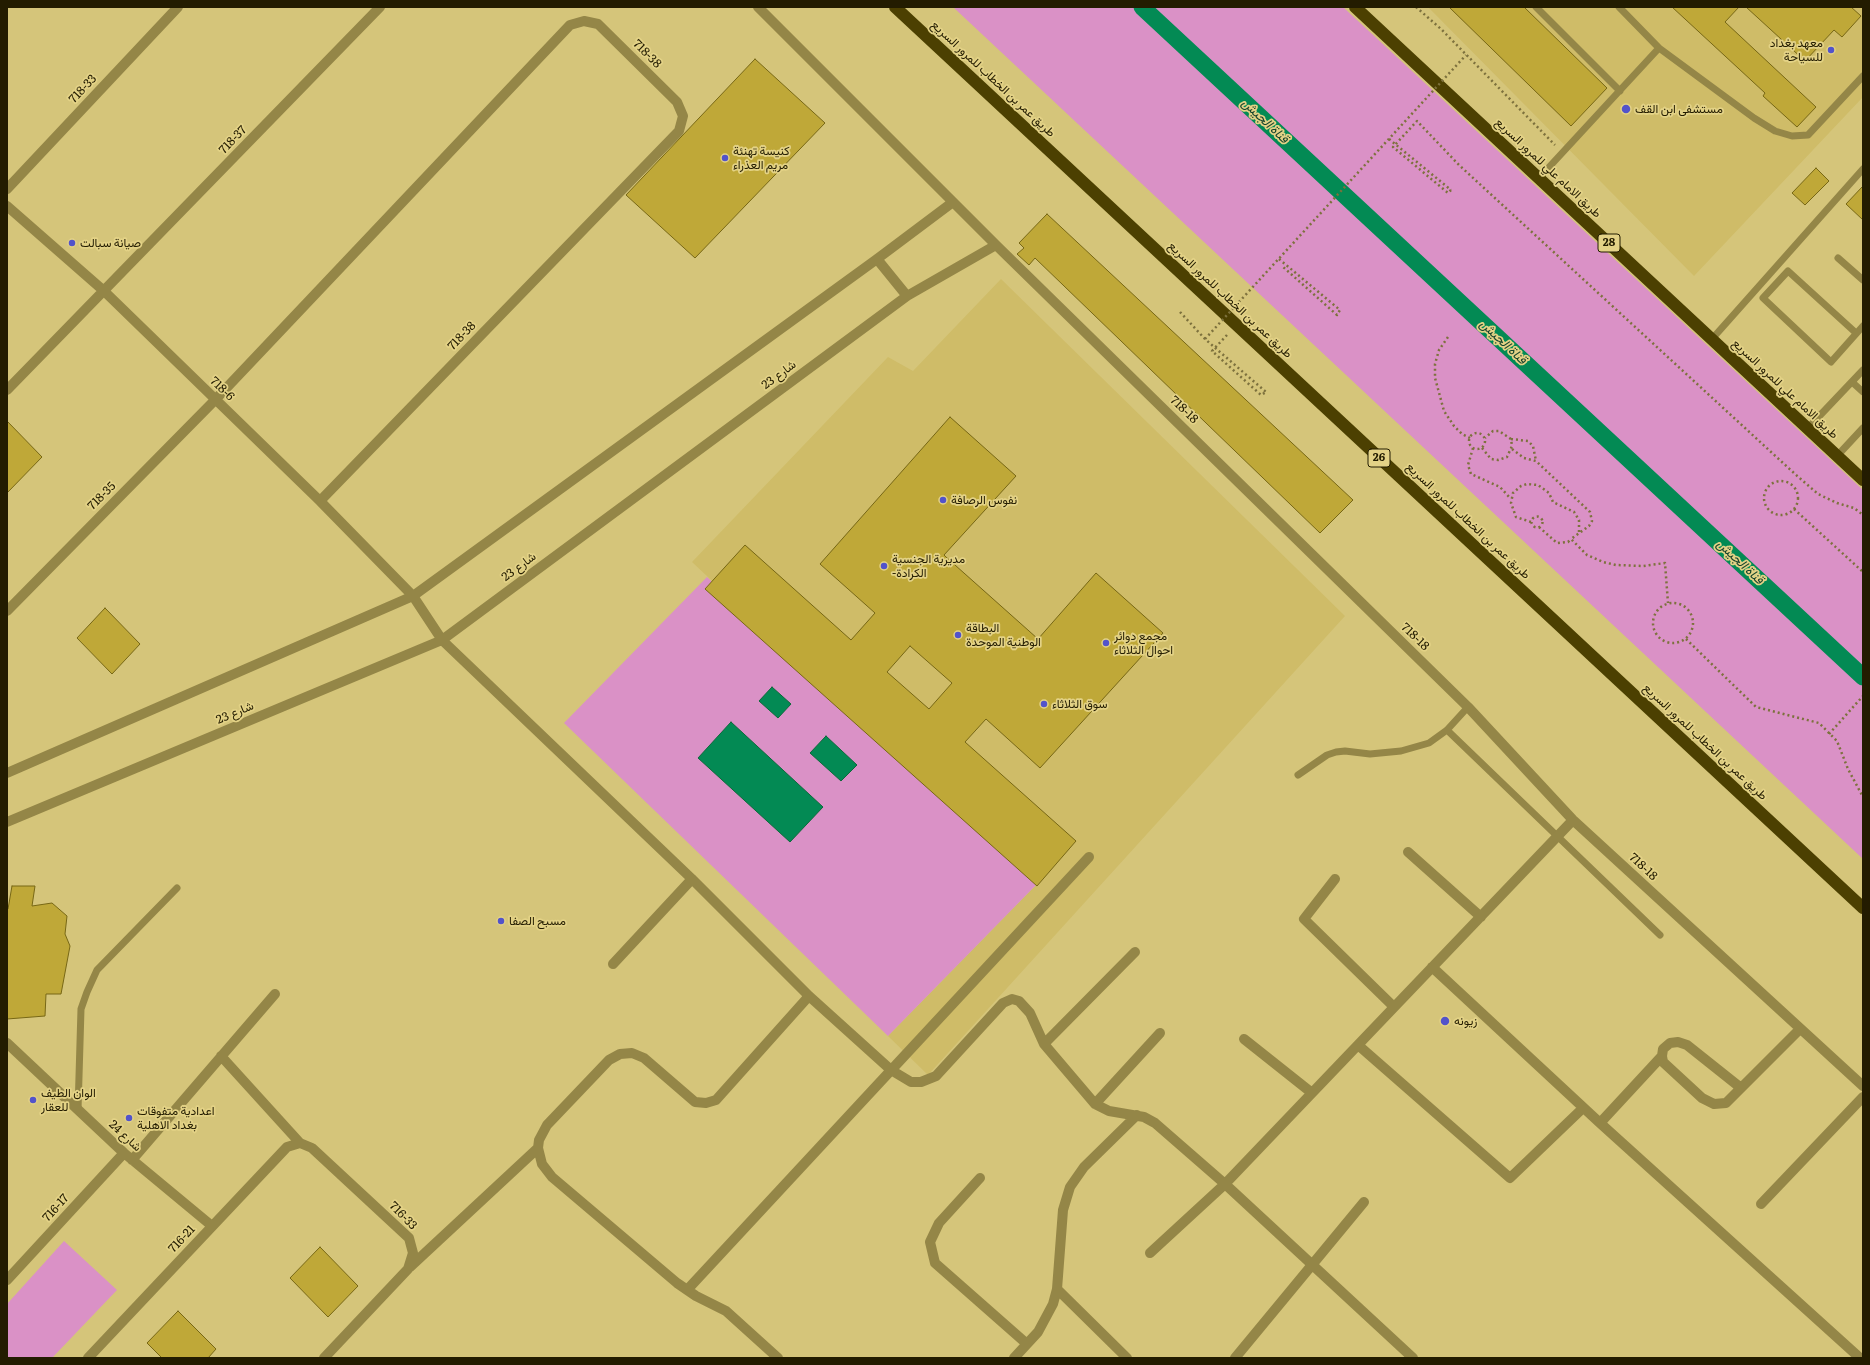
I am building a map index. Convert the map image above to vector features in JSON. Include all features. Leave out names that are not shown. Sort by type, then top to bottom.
[{"type":"highway","name":"طريق عمر بن الخطاب للمرور السريع","points":[[894,7],[1863,908]]},
{"type":"highway","name":"طريق الامام علي للمرور السريع","points":[[1355,7],[1863,480]]},
{"type":"street","name":"718-33","points":[[7,189],[178,7]]},
{"type":"street","name":"718-37","points":[[104,291],[380,7]]},
{"type":"street","name":"718-18","points":[[758,7],[996,245],[1468,707],[1573,820],[1863,1086]]},
{"type":"street","name":"718-38","points":[[215,400],[570,25],[584,21],[598,24],[677,102],[683,116],[679,131],[320,502]]},
{"type":"street","points":[[7,773],[413,596],[877,259],[953,202]]},
{"type":"street","name":"718-6","points":[[7,206],[104,291],[320,502],[413,596],[442,640],[692,879],[809,996],[891,1070],[911,1082],[921,1082],[936,1076],[1004,1003],[1012,999],[1019,1001],[1030,1014],[1044,1044]]},
{"type":"street","name":"شارع 23","points":[[7,822],[442,640],[907,296],[996,245]]},
{"type":"street","points":[[877,259],[907,296]]},
{"type":"street","points":[[7,390],[104,291]]},
{"type":"street","name":"718-35","points":[[7,610],[215,400]]},
{"type":"street","points":[[1150,1253],[1225,1184],[1573,820]]},
{"type":"street","points":[[1408,852],[1481,917]]},
{"type":"street","points":[[687,1290],[1089,857]]},
{"type":"street","points":[[1335,878],[1304,919],[1394,1008]]},
{"type":"street","points":[[613,964],[692,879]]},
{"type":"street","points":[[1135,952],[1044,1044],[1095,1104],[1108,1110],[1137,1115],[1155,1122],[1225,1184],[1313,1266],[1406,1356]]},
{"type":"street","points":[[1432,967],[1583,1108],[1860,1358]]},
{"type":"street","points":[[132,1160],[275,994]]},
{"type":"street","points":[[778,1358],[726,1312],[687,1290],[552,1177],[542,1164],[538,1148],[539,1140],[547,1125],[609,1060],[620,1054],[632,1053],[644,1058],[695,1102],[706,1104],[716,1100],[809,996]]},
{"type":"street","points":[[1741,1088],[1687,1045],[1678,1042],[1670,1044],[1663,1049],[1663,1062],[1702,1098],[1714,1104],[1726,1103],[1741,1088],[1800,1029]]},
{"type":"street","points":[[1095,1104],[1160,1033]]},
{"type":"street","points":[[1244,1039],[1312,1093]]},
{"type":"street","name":"شارع 24","points":[[7,1043],[124,1153],[212,1226]]},
{"type":"street","points":[[1358,1045],[1510,1178],[1583,1108]]},
{"type":"street","name":"716-33","points":[[221,1056],[300,1143],[312,1148],[409,1238],[413,1253],[408,1269]]},
{"type":"street","points":[[1600,1123],[1662,1056]]},
{"type":"street","points":[[1761,1204],[1863,1097]]},
{"type":"street","points":[[1014,1358],[1038,1332],[1053,1304],[1057,1289],[1063,1210],[1070,1187],[1084,1167],[1137,1115]]},
{"type":"street","name":"716-21","points":[[88,1358],[287,1147],[300,1143]]},
{"type":"street","points":[[324,1358],[408,1269],[538,1148]]},
{"type":"street","name":"716-17","points":[[7,1280],[124,1153]]},
{"type":"street","points":[[980,1178],[939,1223],[930,1242],[935,1264],[1027,1344]]},
{"type":"street","points":[[1235,1358],[1313,1266],[1364,1202]]},
{"type":"street","points":[[1057,1289],[1127,1358]]},
{"type":"lane","points":[[1536,7],[1620,92]]},
{"type":"lane","points":[[1619,7],[1659,48],[1754,118],[1775,131],[1792,136],[1808,135],[1863,76]]},
{"type":"lane","points":[[1539,178],[1659,48]]},
{"type":"lane","points":[[1712,339],[1863,169]]},
{"type":"lane","points":[[1838,258],[1863,280]]},
{"type":"lane","points":[[1856,333],[1788,271],[1763,298],[1831,362],[1863,326]]},
{"type":"lane","points":[[1808,428],[1863,370]]},
{"type":"lane","points":[[1852,382],[1863,392]]},
{"type":"lane","points":[[1837,456],[1863,428]]},
{"type":"lane","points":[[1298,775],[1327,755],[1336,752],[1370,754],[1400,751],[1429,743],[1447,730],[1468,707]]},
{"type":"lane","points":[[1447,730],[1660,935]]},
{"type":"lane","points":[[78,1110],[81,1009],[87,992],[97,970],[177,888]]},
{"type":"path","points":[[1416,7],[1442,29],[1466,56],[1563,153]]},
{"type":"path","points":[[1205,339],[1466,56]]},
{"type":"path","points":[[1389,139],[1451,190],[1448,193],[1393,147],[1418,121],[1459,165],[1795,474],[1818,494],[1836,503],[1854,508],[1863,515]]},
{"type":"path","points":[[1279,259],[1340,310],[1337,315],[1282,266]]},
{"type":"path","points":[[1180,312],[1205,339],[1266,392],[1261,395],[1212,351],[1237,325]]},
{"type":"path","points":[[1448,337],[1439,350],[1435,364],[1436,384],[1444,411],[1454,426],[1462,434],[1470,438]]},
{"type":"path","points":[[1484,438],[1496,430],[1503,432],[1511,439],[1528,441],[1533,446],[1536,461]]},
{"type":"path","points":[[1470,438],[1476,433],[1481,434],[1484,438],[1484,445],[1482,448]]},
{"type":"path","points":[[1470,438],[1470,443],[1473,448],[1468,465],[1471,474],[1500,487],[1510,498],[1512,510],[1516,517],[1531,522],[1534,527],[1539,527],[1557,543],[1568,542],[1589,526],[1592,521],[1590,512],[1536,461],[1524,458],[1512,449]]},
{"type":"path","points":[[1482,448],[1491,459],[1498,460],[1507,456],[1512,449],[1511,439]]},
{"type":"path","points":[[1473,448],[1482,448]]},
{"type":"path","points":[[1782,481],[1792,485],[1796,489],[1798,500],[1794,509],[1784,515],[1773,513],[1768,509],[1764,498],[1768,488],[1777,482],[1782,481]]},
{"type":"path","points":[[1510,498],[1521,486],[1527,484],[1538,485],[1549,493],[1553,502],[1574,512],[1579,520],[1580,533]]},
{"type":"path","points":[[1794,509],[1863,572]]},
{"type":"path","points":[[1531,522],[1533,518],[1540,518],[1542,523],[1539,527]]},
{"type":"path","points":[[1571,539],[1587,555],[1603,562],[1631,567],[1665,563],[1668,604]]},
{"type":"path","points":[[1668,604],[1682,604],[1691,614],[1693,627],[1686,639],[1674,644],[1667,643],[1656,634],[1653,622],[1654,616],[1662,606],[1668,604]]},
{"type":"path","points":[[1686,639],[1756,706],[1819,723],[1837,741],[1848,769],[1863,797]]},
{"type":"path","points":[[1829,734],[1863,696]]},
{"type":"shaded area","points":[[953,7],[1343,7],[1863,490],[1863,859]]},
{"type":"shaded area","points":[[1428,7],[1863,7],[1863,97],[1694,276]]},
{"type":"shaded area","points":[[1001,279],[1345,616],[928,1075],[888,1036],[1036,885],[692,562],[888,357],[913,371]]},
{"type":"shaded area","points":[[707,577],[1036,885],[888,1036],[564,723]]},
{"type":"shaded area","points":[[772,687],[791,704],[778,718],[759,701]]},
{"type":"shaded area","points":[[731,722],[823,807],[790,842],[698,758]]},
{"type":"shaded area","points":[[826,736],[857,765],[841,781],[810,753]]},
{"type":"shaded area","points":[[64,1241],[117,1290],[52,1358],[7,1358],[7,1304]]},
{"type":"building","points":[[1449,7],[1524,7],[1607,88],[1571,126]]},
{"type":"building","points":[[1672,7],[1739,7],[1725,22],[1816,107],[1797,127],[1763,96],[1765,93]]},
{"type":"building","points":[[1746,7],[1851,7],[1861,16],[1842,37],[1834,30],[1805,61]]},
{"type":"building","name":"كنيسة تهنئة مريم العذراء","points":[[755,59],[825,123],[695,258],[626,195]]},
{"type":"building","points":[[1816,168],[1829,181],[1805,205],[1792,193]]},
{"type":"building","points":[[1863,186],[1863,220],[1846,204]]},
{"type":"building","points":[[1047,214],[1353,500],[1320,533],[1035,258],[1029,265],[1017,254],[1024,248],[1019,243]]},
{"type":"building","points":[[950,417],[1016,476],[944,555],[1038,639],[1096,573],[1163,633],[1040,768],[986,719],[965,742],[1076,841],[1037,886],[705,589],[745,545],[851,640],[875,613],[820,564]],"holes":[[[910,646],[952,683],[929,709],[887,672]]]},
{"type":"building","points":[[7,421],[42,457],[7,493]]},
{"type":"building","points":[[105,608],[140,644],[112,674],[77,638]]},
{"type":"building","points":[[12,886],[35,886],[32,906],[52,903],[67,916],[65,934],[70,946],[61,994],[46,994],[45,1016],[7,1019],[7,909]]},
{"type":"building","points":[[320,1247],[358,1286],[328,1317],[290,1278]]},
{"type":"building","points":[[178,1311],[216,1349],[208,1358],[162,1358],[147,1343]]},
{"type":"waterway","name":"قناة الجيش","points":[[1142,7],[1863,677]]},
{"type":"place","name":"معهد بغداد للسياحة","points":[[1831,50]]},
{"type":"place","name":"مستشفى ابن القف","points":[[1626,109]]},
{"type":"place","name":"كنيسة تهنئة مريم العذراء","points":[[725,158]]},
{"type":"place","name":"صيانة سبالت","points":[[72,243]]},
{"type":"place","name":"نفوس الرصافة","points":[[943,500]]},
{"type":"place","name":"مديرية الجنسية -الكرادة","points":[[884,566]]},
{"type":"place","name":"البطاقة الوطنية الموحدة","points":[[958,635]]},
{"type":"place","name":"مجمع دوائر احوال الثلاثاء","points":[[1106,643]]},
{"type":"place","name":"سوق الثلاثاء","points":[[1044,704]]},
{"type":"place","name":"مسبح الصفا","points":[[501,921]]},
{"type":"place","name":"زيونه","points":[[1445,1021]]},
{"type":"place","name":"الوان الطيف للعقار","points":[[33,1100]]},
{"type":"place","name":"اعدادية متفوقات بغداد الاهلية","points":[[129,1118]]}]
